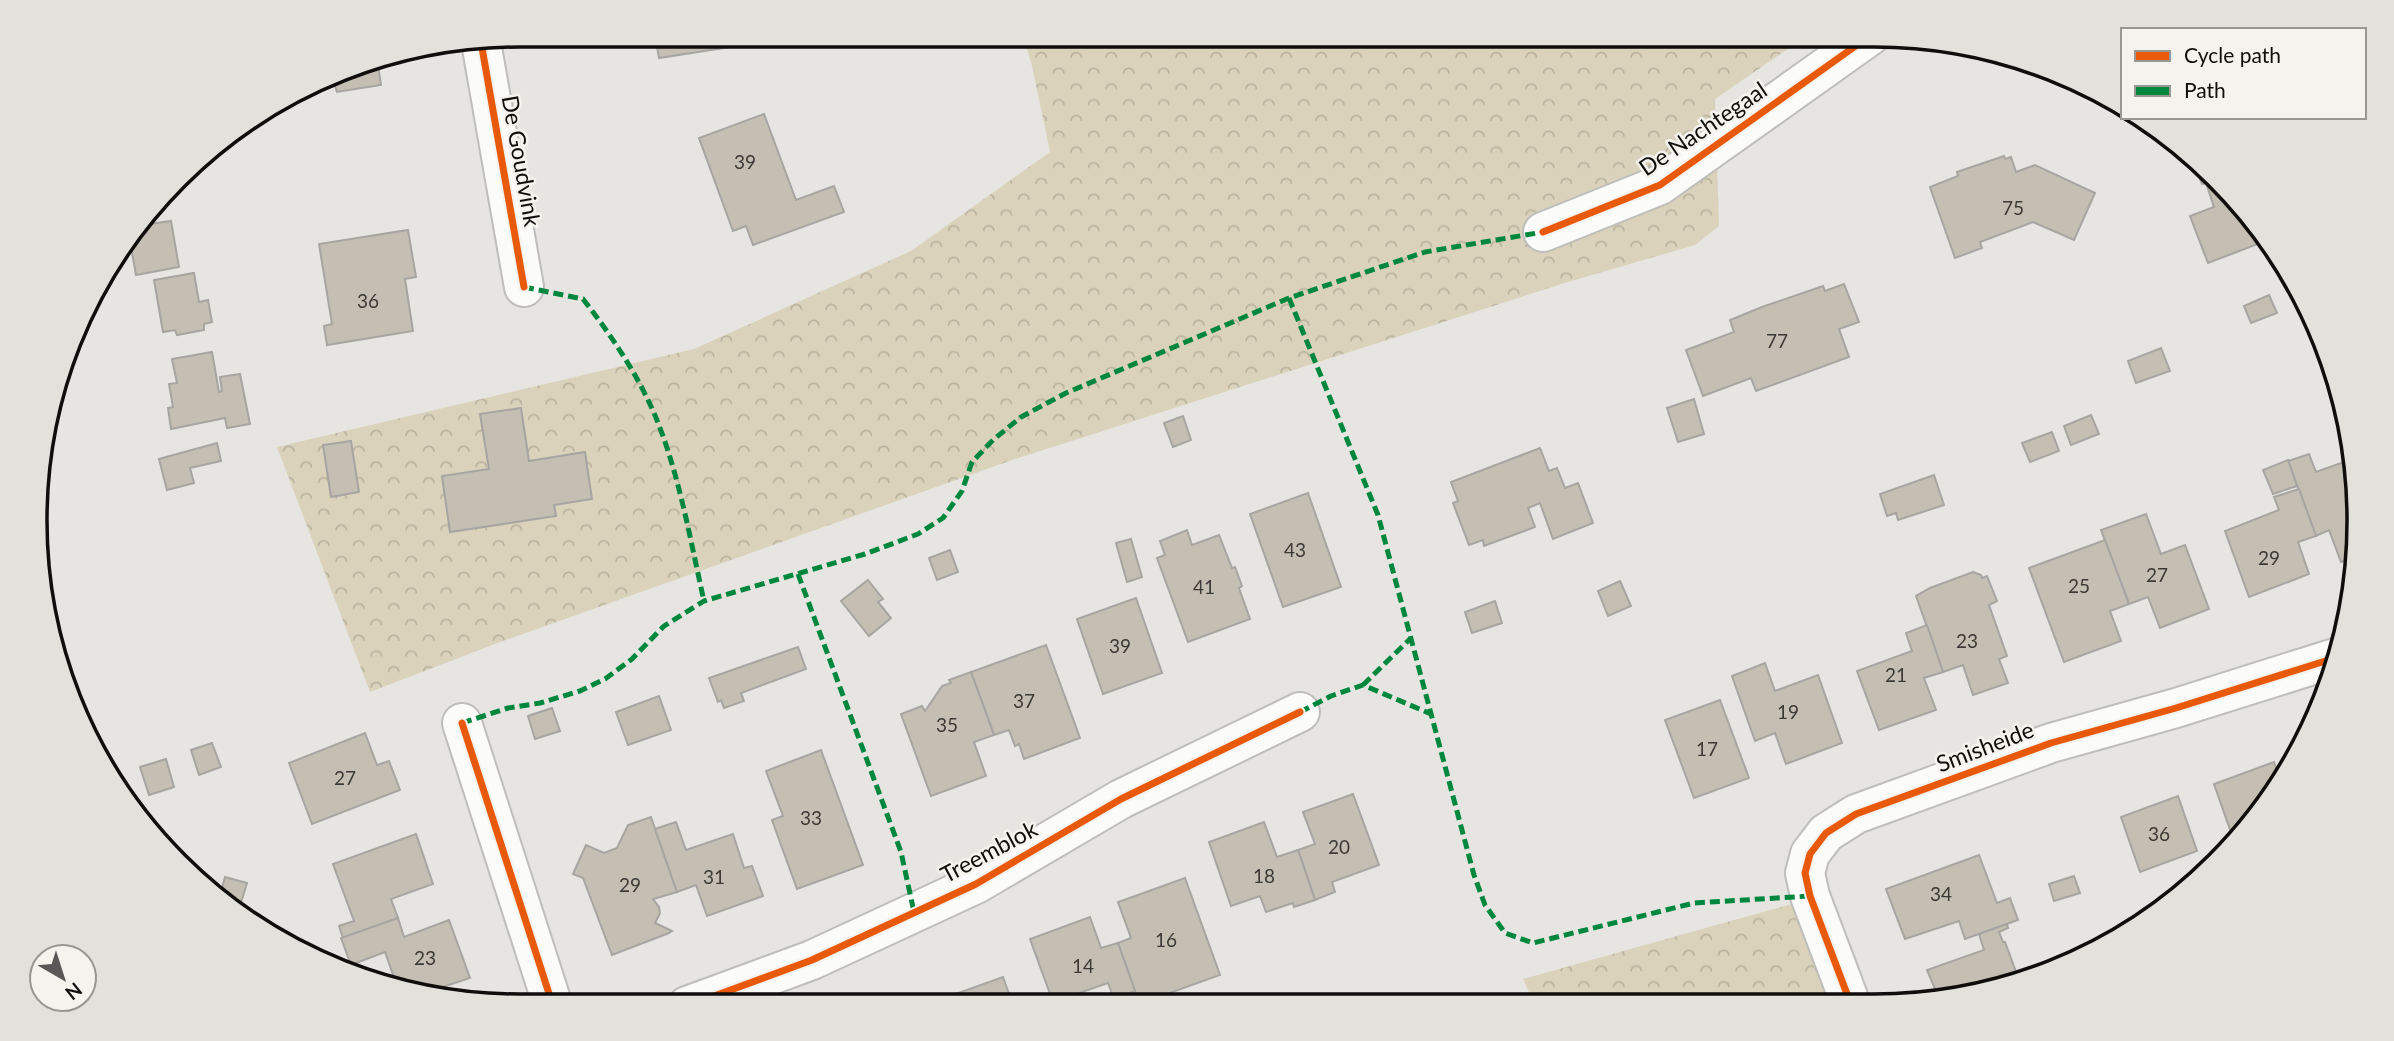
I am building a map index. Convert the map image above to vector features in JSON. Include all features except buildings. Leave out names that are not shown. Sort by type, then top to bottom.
[{"type":"street","name":"De Nachtegaal","points":[[1543,232],[1660,185],[1854,47]]},
{"type":"street","name":"De Goudvink","points":[[482,49],[524,286]]},
{"type":"street","name":"Smisheide","points":[[1847,994],[1810,896],[1805,873],[1810,854],[1826,833],[1856,814],[2050,743],[2176,708],[2326,661]]},
{"type":"street","name":"Treemblok","points":[[720,994],[813,960],[976,884],[1121,799],[1300,712]]},
{"type":"street","points":[[463,723],[549,994]]},
{"type":"green space","points":[[1026,47],[1791,47],[1715,99],[1719,226],[1695,245],[1568,282],[1015,459],[500,642],[370,692],[277,447],[694,349],[911,251],[1050,152]]},
{"type":"green space","points":[[1792,904],[1830,994],[1530,994],[1523,979]]},
{"type":"marked path","points":[[462,723],[508,708],[540,703],[580,691],[605,679],[632,659],[664,626],[704,601],[865,554],[918,534],[943,518],[962,491],[972,462],[993,440],[1021,417],[1066,393],[1289,298],[1425,252],[1543,232]]},
{"type":"marked path","points":[[524,287],[583,299],[631,368],[663,435],[683,506],[704,601]]},
{"type":"marked path","points":[[1289,298],[1378,515],[1474,875],[1485,905],[1505,933],[1533,943],[1694,903],[1810,896]]},
{"type":"marked path","points":[[798,574],[901,852],[914,912]]},
{"type":"marked path","points":[[1363,685],[1411,638]]},
{"type":"marked path","points":[[1300,712],[1331,696],[1363,685],[1431,714]]},
{"type":"cycle path","points":[[1543,232],[1660,185],[1854,47]]},
{"type":"cycle path","points":[[482,49],[524,287]]},
{"type":"cycle path","points":[[1847,994],[1810,896],[1805,873],[1810,854],[1826,833],[1856,814],[2051,743],[2176,708],[2326,661]]},
{"type":"cycle path","points":[[720,994],[812,960],[976,884],[1121,799],[1300,712]]},
{"type":"cycle path","points":[[462,723],[549,994]]}]
